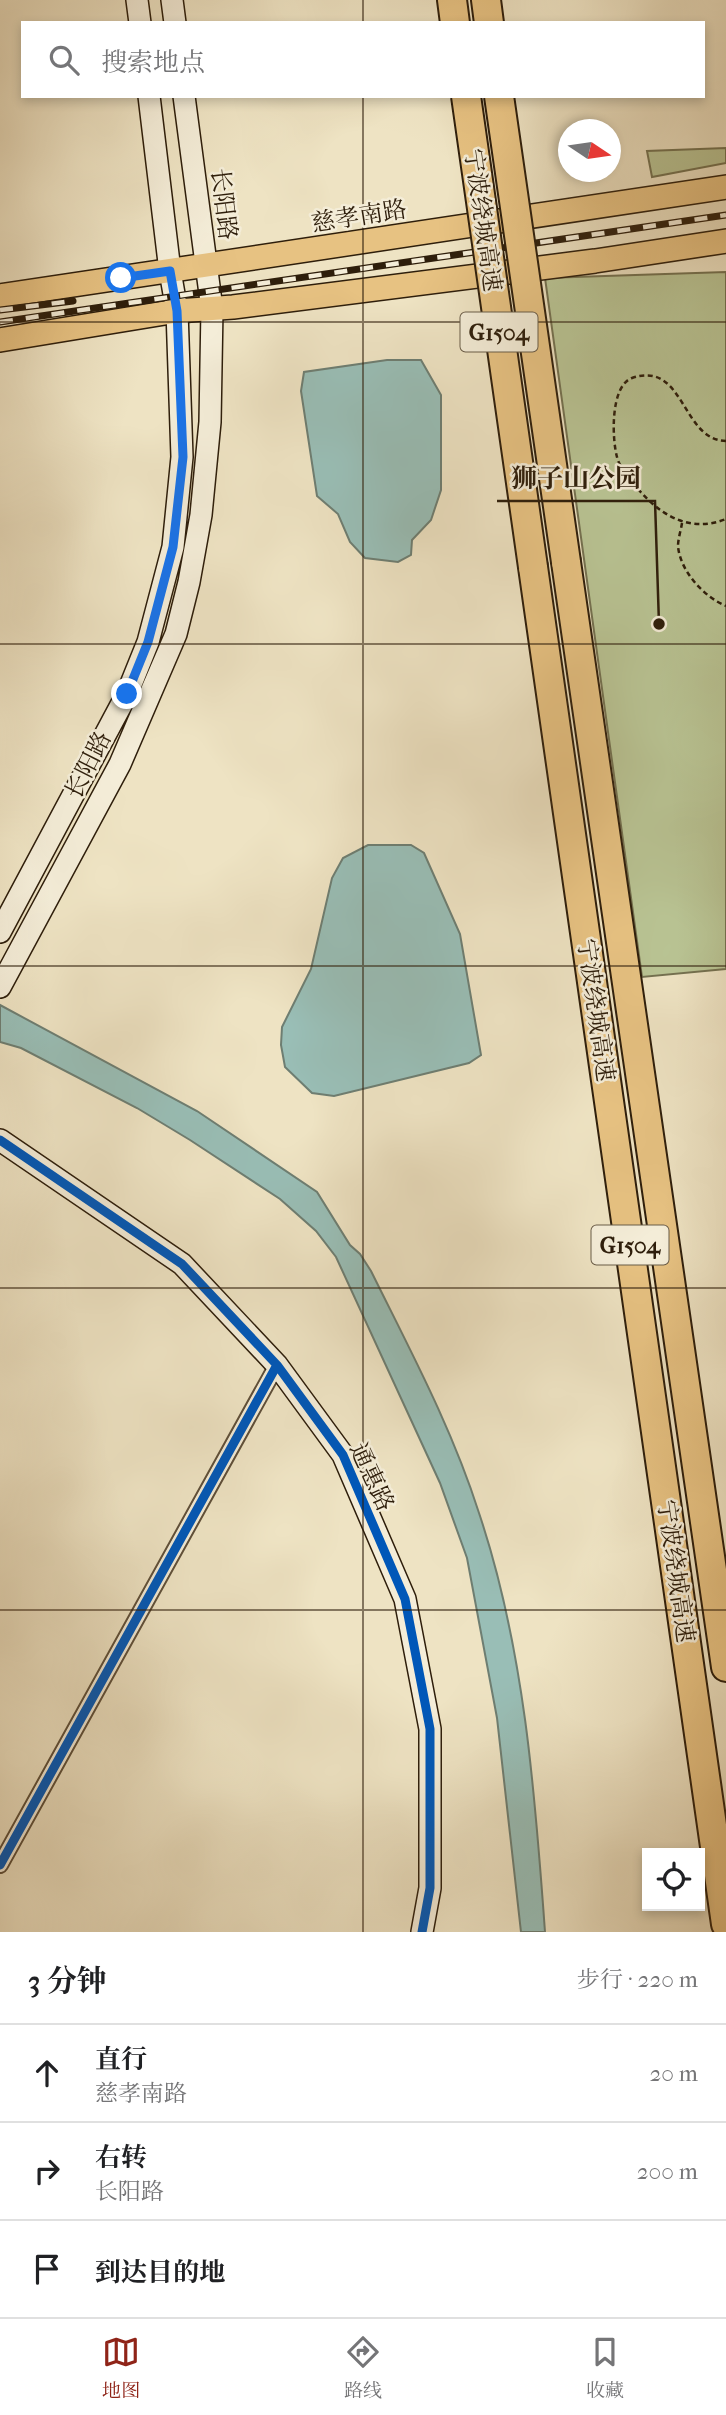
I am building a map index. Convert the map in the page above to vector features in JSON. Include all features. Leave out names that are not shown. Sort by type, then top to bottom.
[{"type":"highway","points":[[452,0],[455,21]]},
{"type":"highway","points":[[486,0],[489,21]]},
{"type":"highway","name":"宁波绕城高速","points":[[466,98],[726,1924]]},
{"type":"highway","name":"宁波绕城高速","points":[[499,98],[726,1667]]},
{"type":"main road","points":[[137,0],[140,21]]},
{"type":"main road","points":[[172,0],[175,21]]},
{"type":"main road","name":"长阳路","points":[[0,932],[127,694],[148,642],[173,547],[183,457],[177,311],[149,98]]},
{"type":"main road","name":"长阳路","points":[[0,987],[120,764],[176,634],[189,582],[201,515],[210,422],[212,309],[184,98]]},
{"type":"main road","name":"慈孝南路","points":[[0,296],[726,187]]},
{"type":"main road","points":[[0,340],[177,311],[212,309],[595,261],[726,241]]},
{"type":"main road","name":"通惠路","points":[[0,1140],[182,1264],[276,1365],[343,1455],[405,1599],[429,1729],[430,1888],[422,1932]]},
{"type":"street","points":[[0,1865],[276,1365]]},
{"type":"path","points":[[726,441],[716,439],[703,431],[690,417],[682,401],[667,382],[646,377],[631,378],[621,386],[615,404],[614,440],[617,459],[641,493],[663,514],[682,523],[716,523],[726,519]]},
{"type":"path","points":[[682,523],[678,546],[684,565],[700,588],[714,601],[726,606]]},
{"type":"green space","points":[[726,148],[726,163],[652,177],[647,151]]},
{"type":"green space","points":[[726,272],[726,969],[642,977],[545,278]]},
{"type":"water","points":[[387,360],[421,360],[441,395],[441,490],[431,520],[412,540],[411,555],[398,562],[365,558],[350,542],[338,514],[317,496],[301,391],[304,372]]},
{"type":"water","points":[[368,845],[411,845],[424,853],[460,934],[481,1055],[469,1063],[334,1096],[312,1093],[285,1067],[281,1045],[282,1027],[311,969],[332,878],[343,858]]},
{"type":"water","points":[[0,1005],[197,1111],[317,1192],[350,1245],[360,1254],[371,1271],[430,1390],[456,1450],[494,1564],[507,1615],[525,1720],[545,1932],[521,1932],[497,1718],[467,1558],[440,1483],[336,1257],[316,1231],[280,1199],[190,1140],[137,1108],[21,1048],[0,1042]]},
{"type":"railway","points":[[0,322],[726,215]]},
{"type":"railway","points":[[0,310],[73,301]]},
{"type":"cycle path","points":[[0,1140],[182,1264],[277,1365],[343,1455],[405,1599],[430,1729],[430,1888],[422,1932]]},
{"type":"cycle path","points":[[0,1865],[277,1365]]},
{"type":"place","name":"狮子山公园","points":[[659,624]]},
{"type":"route","points":[[121,278],[170,271],[177,311],[183,457],[173,547],[148,642],[127,694]]}]
